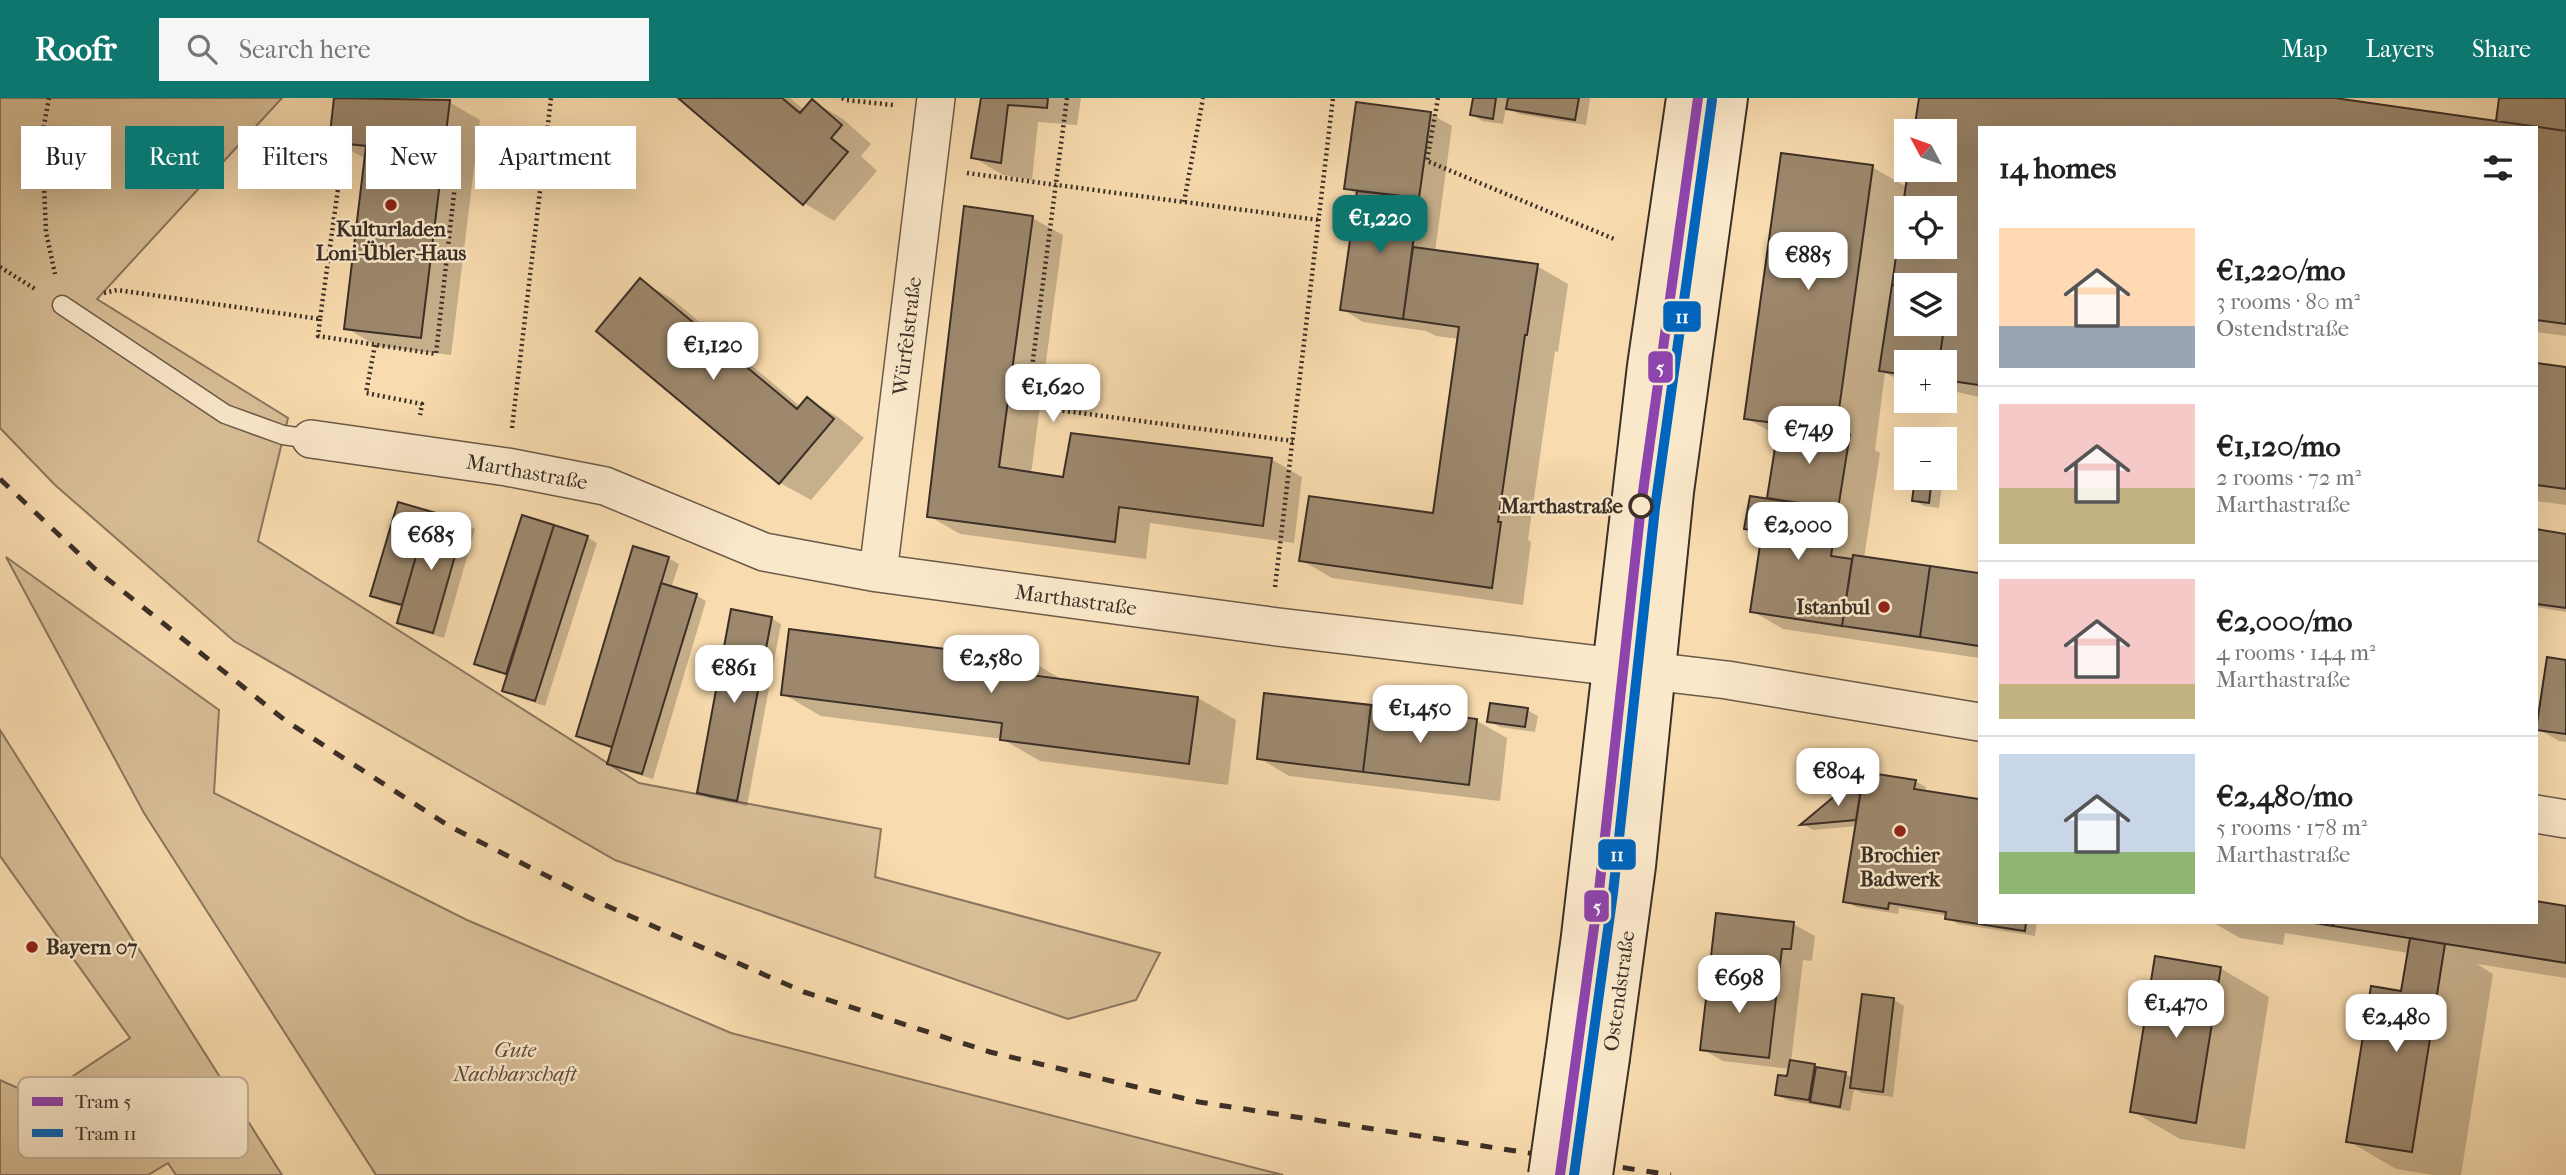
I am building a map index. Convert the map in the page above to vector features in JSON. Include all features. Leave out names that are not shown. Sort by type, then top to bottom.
[{"type":"main road","points":[[1548,1175],[1613,668],[1647,366],[1686,98]]},
{"type":"main road","name":"Ostendstraße","points":[[1593,1175],[1636,866],[1674,492],[1728,98]]},
{"type":"street","name":"Würfelstraße","points":[[878,573],[936,104]]},
{"type":"street","name":"Marthastraße","points":[[311,439],[507,467],[605,486],[764,552],[878,573],[1270,626],[1739,682],[1978,722]]},
{"type":"street","points":[[2538,814],[2566,819]]},
{"type":"lane","points":[[62,305],[225,414],[283,435],[311,439]]},
{"type":"path","points":[[49,98],[42,136],[46,232],[62,305]]},
{"type":"path","points":[[507,467],[551,98]]},
{"type":"path","points":[[842,98],[936,104]]},
{"type":"path","points":[[1067,98],[1027,406],[1293,441]]},
{"type":"path","points":[[1184,202],[1203,98]]},
{"type":"path","points":[[1270,626],[1333,98]]},
{"type":"path","points":[[1438,98],[1427,161],[1614,239]]},
{"type":"path","points":[[928,167],[1319,220]]},
{"type":"path","points":[[338,189],[318,336],[436,354],[455,189]]},
{"type":"path","points":[[0,267],[62,305],[117,290],[320,319]]},
{"type":"path","points":[[375,345],[366,393],[422,404]]},
{"type":"green space","points":[[0,98],[282,98],[256,126],[238,126],[238,146],[224,161],[224,126],[125,126],[125,189],[198,189],[97,299],[288,418],[258,541],[639,783],[881,829],[875,877],[1160,953],[1136,1000],[1068,1019],[615,860],[234,641],[55,485],[0,428]]},
{"type":"green space","name":"Gute Nachbarschaft","points":[[6,557],[219,710],[214,793],[467,920],[731,1033],[1283,1175],[376,1175],[144,813]]},
{"type":"green space","points":[[0,730],[220,1077],[72,1077],[130,1038],[0,856]]},
{"type":"green space","points":[[0,1080],[18,1088],[18,1158],[248,1158],[248,1121],[282,1175],[176,1175],[168,1163],[148,1175],[0,1175]]},
{"type":"building","points":[[334,98],[450,100],[447,126],[366,126],[366,146],[352,144],[352,126],[331,126]]},
{"type":"building","points":[[678,98],[782,98],[800,113],[812,99],[842,125],[831,138],[848,152],[803,205]]},
{"type":"building","points":[[981,98],[1048,98],[1047,108],[1008,105],[1001,163],[971,158]]},
{"type":"building","points":[[1473,98],[1496,98],[1493,119],[1470,115]]},
{"type":"building","points":[[1508,98],[1579,98],[1575,120],[1506,109]]},
{"type":"building","points":[[1919,98],[2335,98],[2531,126],[1978,126],[1978,385],[1957,382],[1957,350],[1941,350],[1943,336],[1957,336],[1957,273],[1894,273],[1892,285],[1896,259],[1957,259],[1957,196],[1904,196],[1906,182],[1957,182],[1957,119],[1916,119]]},
{"type":"building","points":[[2499,98],[2566,98],[2566,131],[2496,121]]},
{"type":"building","points":[[1356,102],[1431,112],[1419,198],[1344,189]]},
{"type":"building","points":[[2538,127],[2566,131],[2566,324],[2538,320]]},
{"type":"building","points":[[366,146],[366,189],[439,189],[421,338],[344,329]]},
{"type":"building","points":[[1781,153],[1873,165],[1836,431],[1744,419]]},
{"type":"building","points":[[1357,191],[1419,198],[1403,319],[1340,310]]},
{"type":"building","points":[[964,206],[1033,216],[999,467],[1063,477],[1071,433],[1272,458],[1263,526],[1119,507],[1115,542],[927,517]]},
{"type":"building","points":[[1413,247],[1538,264],[1498,522],[1501,522],[1492,588],[1299,561],[1309,496],[1433,513],[1459,327],[1403,319]]},
{"type":"building","points":[[640,278],[797,409],[807,397],[834,419],[779,484],[596,331]]},
{"type":"building","points":[[1894,285],[1894,336],[1943,336],[1941,350],[1894,350],[1894,373],[1879,371]]},
{"type":"building","points":[[2538,363],[2566,367],[2566,489],[2538,485]]},
{"type":"building","points":[[1779,423],[1850,434],[1838,509],[1767,498]]},
{"type":"building","points":[[1913,490],[1931,490],[1929,503],[1912,501]]},
{"type":"building","points":[[1750,496],[1838,509],[1831,556],[1852,559],[1842,626],[1750,612],[1762,532],[1744,529]]},
{"type":"building","points":[[398,502],[429,511],[402,605],[370,596]]},
{"type":"building","points":[[429,511],[465,521],[433,633],[397,623]]},
{"type":"building","points":[[522,515],[554,525],[506,674],[474,664]]},
{"type":"building","points":[[554,525],[588,536],[535,701],[502,691]]},
{"type":"building","points":[[2538,529],[2566,534],[2566,608],[2538,604]]},
{"type":"building","points":[[633,546],[669,557],[612,747],[576,736]]},
{"type":"building","points":[[1853,555],[1930,566],[1920,637],[1842,626]]},
{"type":"building","points":[[1930,566],[1978,573],[1978,646],[1920,637]]},
{"type":"building","points":[[661,583],[697,594],[642,774],[607,764]]},
{"type":"building","points":[[731,609],[772,617],[737,801],[697,793]]},
{"type":"building","points":[[789,629],[1032,660],[1030,675],[1198,697],[1189,764],[1000,740],[1002,723],[781,695]]},
{"type":"building","points":[[2547,657],[2566,660],[2566,734],[2538,730]]},
{"type":"building","points":[[1264,693],[1371,705],[1363,772],[1257,759]]},
{"type":"building","points":[[1490,703],[1528,708],[1525,727],[1487,722]]},
{"type":"building","points":[[1371,705],[1477,719],[1469,785],[1363,772]]},
{"type":"building","points":[[1864,772],[1916,780],[1914,789],[1978,799],[1978,924],[1945,919],[1946,912],[1889,903],[1888,909],[1843,902]]},
{"type":"building","points":[[1849,784],[1860,795],[1856,820],[1800,825]]},
{"type":"building","points":[[2538,901],[2566,906],[2566,963],[2333,926],[2538,924]]},
{"type":"building","points":[[1716,913],[1794,922],[1791,949],[1782,949],[1778,981],[1709,973]]},
{"type":"building","points":[[1978,924],[2026,924],[2025,931]]},
{"type":"building","points":[[2410,938],[2445,944],[2412,1152],[2346,1142],[2371,986],[2401,991]]},
{"type":"building","points":[[2155,956],[2221,967],[2196,1123],[2130,1112]]},
{"type":"building","points":[[1709,973],[1778,981],[1769,1058],[1700,1050]]},
{"type":"building","points":[[1862,994],[1894,998],[1883,1092],[1850,1088]]},
{"type":"building","points":[[1790,1060],[1815,1064],[1809,1100],[1775,1095],[1778,1075],[1787,1076]]},
{"type":"building","points":[[1816,1067],[1846,1072],[1840,1107],[1810,1102]]},
{"type":"railway","points":[[0,479],[95,569],[286,721],[449,826],[598,902],[804,992],[990,1052],[1199,1102],[1671,1175]]},
{"type":"tram line","name":"5","points":[[1560,1175],[1599,891],[1641,506],[1698,98]]},
{"type":"tram line","name":"11","points":[[1574,1175],[1613,893],[1655,508],[1712,100]]},
{"type":"place","name":"Kulturladen Loni-Übler-Haus","points":[[391,205]]},
{"type":"place","name":"Marthastraße","points":[[1641,506]]},
{"type":"place","name":"Istanbul","points":[[1884,607]]},
{"type":"place","name":"Brochier Badwerk","points":[[1900,831]]},
{"type":"place","name":"Bayern 07","points":[[32,947]]}]
